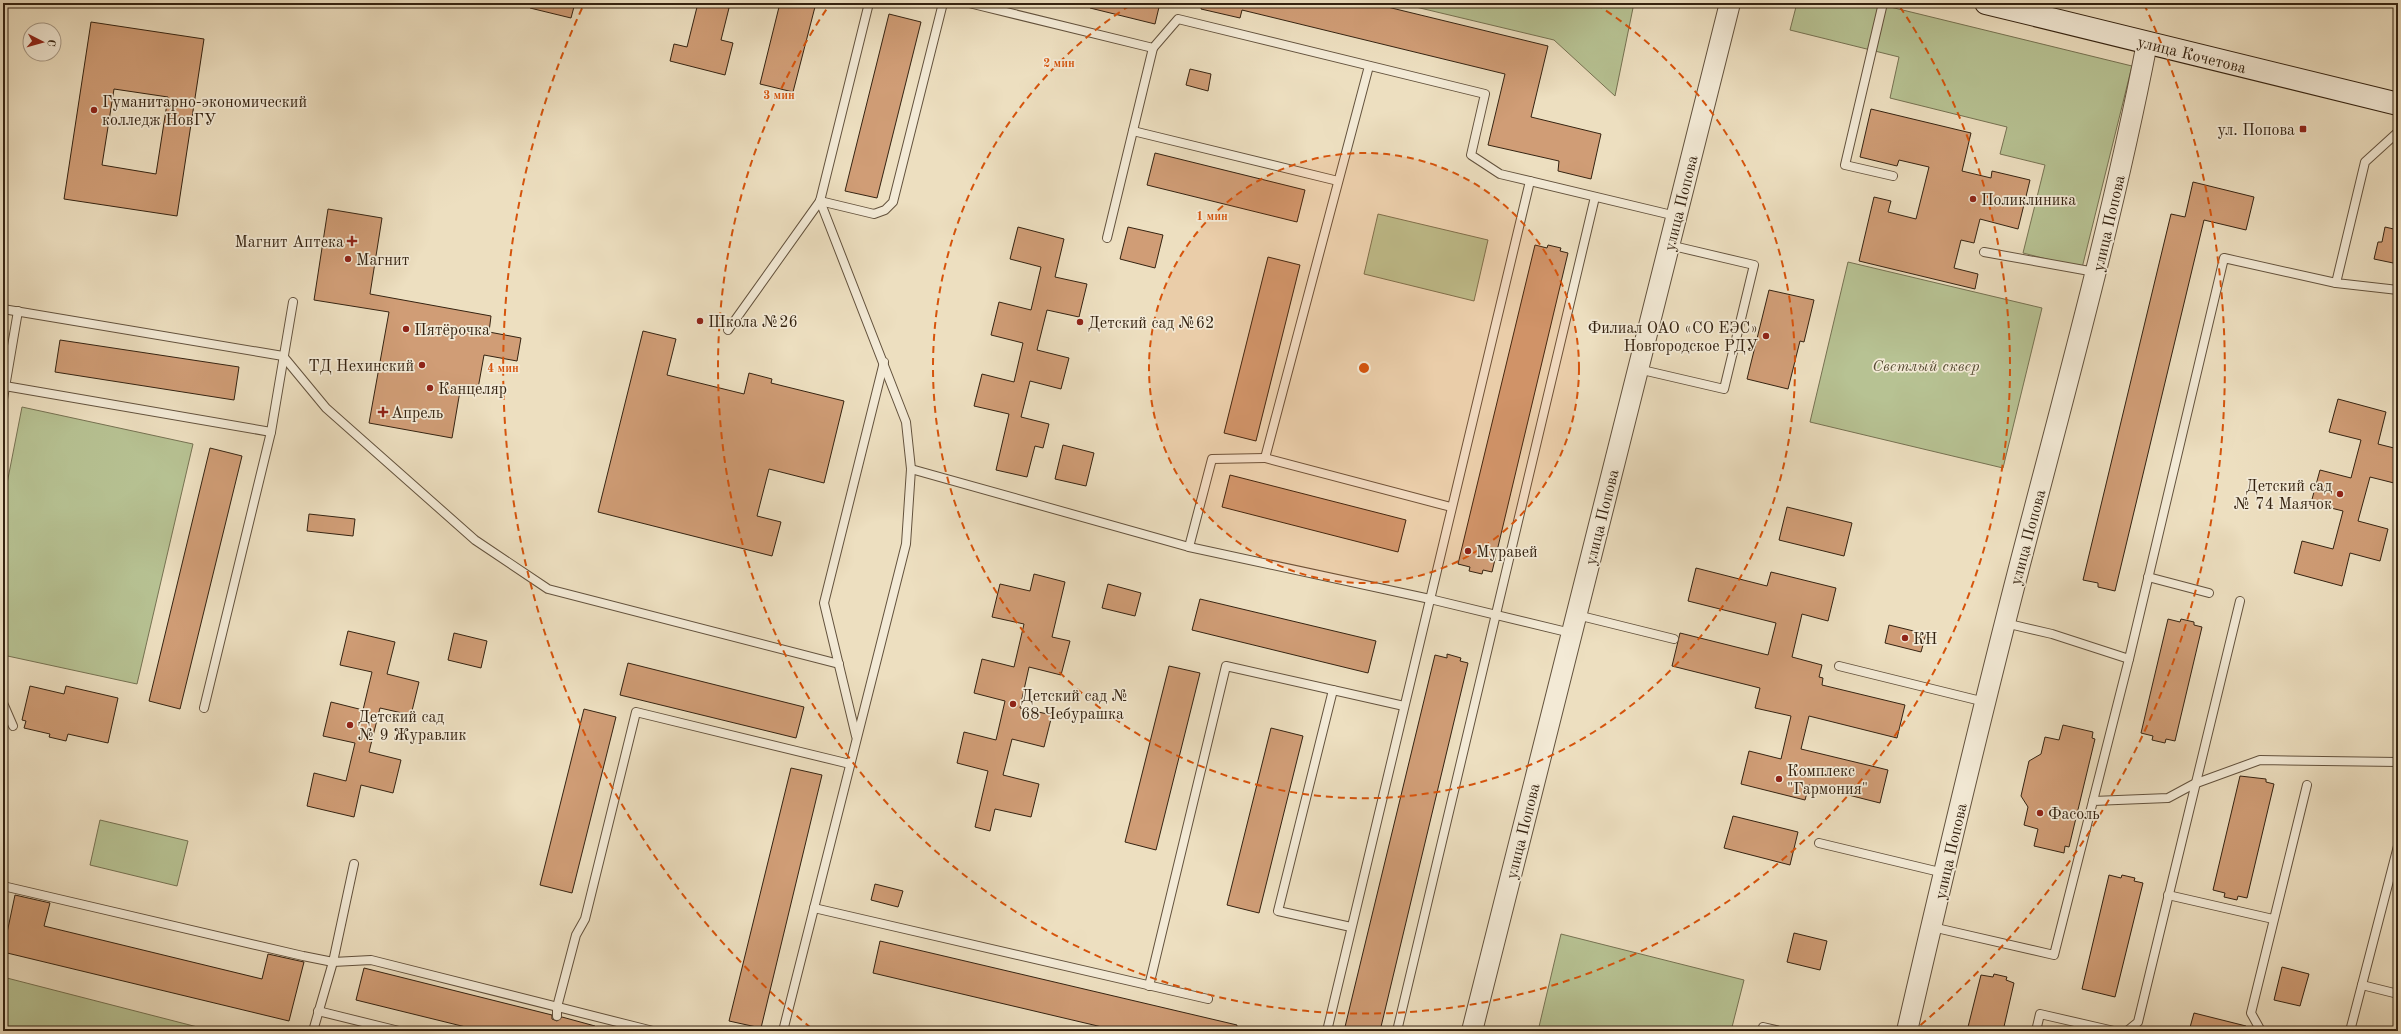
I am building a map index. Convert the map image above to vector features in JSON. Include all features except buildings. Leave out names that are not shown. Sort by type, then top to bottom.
[{"type":"main road","name":"улица Кочетова","points":[[1986,3],[2398,104]]},
{"type":"street","name":"улица Попова","points":[[1472,1031],[1730,3]]},
{"type":"street","name":"улица Попова","points":[[1907,1031],[1985,702],[2096,272],[2133,115],[2147,42]]},
{"type":"lane","points":[[728,330],[820,201],[869,3]]},
{"type":"lane","points":[[820,201],[874,214],[885,210],[893,202],[943,3]]},
{"type":"lane","points":[[969,3],[1153,48]]},
{"type":"lane","points":[[1883,3],[1844,165],[1893,176]]},
{"type":"lane","points":[[1107,238],[1153,48],[1178,20],[1485,94],[1471,155],[1500,174],[1676,216]]},
{"type":"lane","points":[[1265,458],[1369,66]]},
{"type":"lane","points":[[1133,131],[1338,181]]},
{"type":"lane","points":[[2336,283],[2365,162],[2398,132]]},
{"type":"lane","points":[[1327,1031],[1530,181]]},
{"type":"lane","points":[[1397,1031],[1595,197]]},
{"type":"lane","points":[[783,1031],[906,544],[911,469],[906,422],[884,362],[820,201]]},
{"type":"lane","points":[[1638,369],[1724,389],[1754,265],[1669,245]]},
{"type":"lane","points":[[1984,252],[2096,272]]},
{"type":"lane","points":[[1932,927],[2054,955],[2129,659],[2224,258],[2336,283],[2398,290]]},
{"type":"lane","points":[[204,708],[271,432],[293,302]]},
{"type":"lane","points":[[3,309],[283,356],[326,408],[475,540],[548,589],[839,664]]},
{"type":"lane","points":[[3,399],[18,311]]},
{"type":"lane","points":[[856,739],[824,603],[884,362]]},
{"type":"lane","points":[[5,386],[271,432]]},
{"type":"lane","points":[[1189,547],[1212,459],[1265,458],[1451,508]]},
{"type":"lane","points":[[911,469],[1189,547],[1430,599],[1496,616],[1574,624],[1674,639]]},
{"type":"lane","points":[[2148,578],[2209,593]]},
{"type":"lane","points":[[2128,1031],[2138,1022],[2194,784],[2240,601]]},
{"type":"lane","points":[[2005,623],[2052,634],[2129,659]]},
{"type":"lane","points":[[1149,986],[1226,666],[1404,706]]},
{"type":"lane","points":[[1839,666],[1985,702]]},
{"type":"lane","points":[[1333,690],[1278,911],[1351,927]]},
{"type":"lane","points":[[3,703],[13,726]]},
{"type":"lane","points":[[557,1016],[557,1007],[576,935],[585,919],[636,712],[850,764]]},
{"type":"lane","points":[[2093,801],[2168,798],[2194,784],[2260,760],[2398,762]]},
{"type":"lane","points":[[2261,1031],[2251,1013],[2307,785]]},
{"type":"lane","points":[[1819,843],[1945,873]]},
{"type":"lane","points":[[2350,1031],[2398,846]]},
{"type":"lane","points":[[313,1031],[333,962],[354,864]]},
{"type":"lane","points":[[3,886],[333,962],[371,960],[653,1031]]},
{"type":"lane","points":[[2168,895],[2273,919]]},
{"type":"lane","points":[[814,908],[1208,999]]},
{"type":"lane","points":[[2362,985],[2398,994]]},
{"type":"lane","points":[[318,1011],[399,1031]]},
{"type":"lane","points":[[2036,1031],[2040,1014],[2114,1031]]},
{"type":"lane","points":[[1762,1031],[1763,1027],[1780,1031]]},
{"type":"green space","points":[[1399,3],[1634,3],[1615,96],[1554,40]]},
{"type":"green space","points":[[1797,3],[1874,3],[2132,66],[2082,268],[2023,253],[2045,165],[2000,154],[2007,127],[1890,98],[1899,57],[1790,30]]},
{"type":"green space","points":[[1378,214],[1488,240],[1474,301],[1364,274]]},
{"type":"green space","name":"Светлый сквер","points":[[1848,262],[2042,308],[2003,468],[1810,422]]},
{"type":"green space","points":[[22,407],[193,444],[137,684],[3,655],[3,504]]},
{"type":"green space","points":[[100,820],[188,841],[177,886],[90,865]]},
{"type":"green space","points":[[1561,934],[1744,980],[1731,1031],[1538,1031]]},
{"type":"green space","points":[[3,977],[213,1031],[3,1031]]},
{"type":"place","name":"Гуманитарно-экономический колледж НовГУ","points":[[94,110]]},
{"type":"place","name":"ул. Попова","points":[[2303,129]]},
{"type":"place","name":"Поликлиника","points":[[1973,199]]},
{"type":"place","name":"Магнит Аптека","points":[[352,241]]},
{"type":"place","name":"Магнит","points":[[348,259]]},
{"type":"place","name":"Школа №26","points":[[700,321]]},
{"type":"place","name":"Детский сад №62","points":[[1080,322]]},
{"type":"place","name":"Пятёрочка","points":[[406,329]]},
{"type":"place","name":"Филиал ОАО «СО ЕЭС» Новгородское РДУ","points":[[1766,336]]},
{"type":"place","name":"ТД Нехинский","points":[[422,365]]},
{"type":"place","name":"Канцеляр","points":[[430,388]]},
{"type":"place","name":"Апрель","points":[[383,412]]},
{"type":"place","name":"Детский сад № 74 Маячок","points":[[2340,494]]},
{"type":"place","name":"Муравей","points":[[1468,551]]},
{"type":"place","name":"КН","points":[[1905,638]]},
{"type":"place","name":"Детский сад № 68 Чебурашка","points":[[1013,704]]},
{"type":"place","name":"Детский сад № 9 Журавлик","points":[[350,725]]},
{"type":"place","name":"Комплекс \"Гармония\"","points":[[1779,779]]},
{"type":"place","name":"Фасоль","points":[[2040,813]]}]
